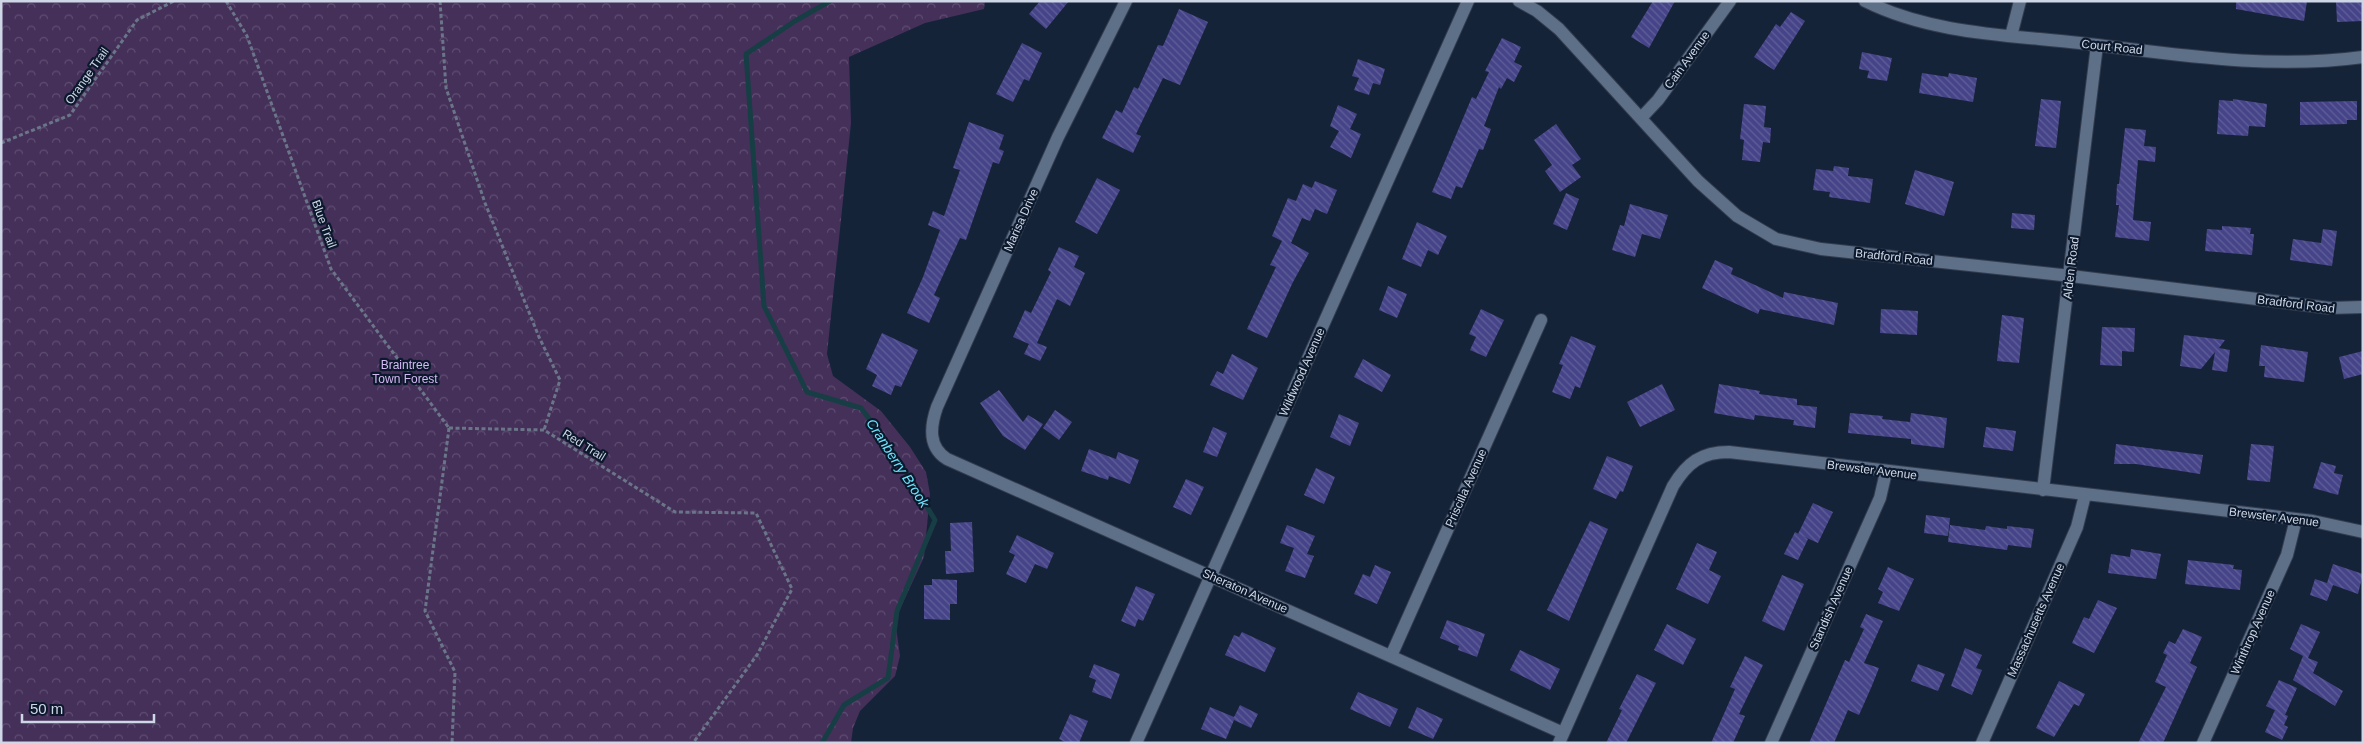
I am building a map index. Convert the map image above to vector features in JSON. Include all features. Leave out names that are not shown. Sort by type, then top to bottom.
[{"type":"street","name":"Marisa Drive","points":[[933,443],[932,425],[937,407],[1058,138],[1126,1]]},
{"type":"street","name":"Wildwood Avenue","points":[[1136,743],[1468,1]]},
{"type":"street","name":"Bradford Road","points":[[1519,1],[1538,11],[1560,28],[1698,181],[1724,206],[1750,225],[1776,239],[1820,249],[2071,276],[2330,308],[2363,306]]},
{"type":"street","name":"Cain Avenue","points":[[1641,118],[1658,100],[1730,1]]},
{"type":"street","name":"Court Road","points":[[1866,1],[1892,14],[1922,23],[2011,36],[2258,62],[2309,62],[2363,57]]},
{"type":"street","points":[[2011,36],[2020,1]]},
{"type":"street","name":"Alden Road","points":[[2044,490],[2071,276],[2097,45]]},
{"type":"street","name":"Priscilla Avenue","points":[[1391,656],[1541,320]]},
{"type":"street","name":"Sheraton Avenue","points":[[933,443],[941,455],[947,459],[1391,656],[1561,738]]},
{"type":"street","name":"Brewster Avenue","points":[[1561,738],[1673,486],[1691,462],[1708,453],[1729,452],[2296,519],[2363,532]]},
{"type":"street","name":"Standish Avenue","points":[[1771,743],[1880,498],[1886,472]]},
{"type":"street","name":"Massachusetts Avenue","points":[[1982,743],[2077,528],[2085,495]]},
{"type":"street","name":"Winthrop Avenue","points":[[2203,743],[2287,555],[2296,519]]},
{"type":"path","name":"Orange Trail","points":[[1,143],[70,114],[137,20],[174,1]]},
{"type":"path","name":"Blue Trail","points":[[226,1],[247,36],[331,269],[449,428]]},
{"type":"path","points":[[440,1],[446,88],[485,203],[539,337],[560,380],[544,430]]},
{"type":"path","name":"Red Trail","points":[[449,428],[544,430],[675,512],[756,513],[792,589],[757,655],[693,743]]},
{"type":"path","points":[[449,428],[425,611],[455,672],[452,743]]},
{"type":"green space","name":"Braintree Town Forest","points":[[1,1],[985,1],[984,9],[925,23],[849,57],[851,123],[827,354],[833,376],[881,411],[910,447],[926,472],[930,494],[924,557],[895,620],[900,656],[895,676],[860,711],[853,728],[851,743],[1,743]]},
{"type":"building","points":[[1040,1],[1069,1],[1046,29],[1029,14]]},
{"type":"building","points":[[1653,1],[1675,1],[1649,48],[1631,37]]},
{"type":"building","points":[[2236,1],[2307,1],[2304,21],[2236,9]]},
{"type":"building","points":[[2336,1],[2363,1],[2363,21],[2337,22]]},
{"type":"building","points":[[1179,9],[1208,22],[1180,85],[1163,78],[1136,134],[1141,136],[1133,153],[1102,138],[1116,110],[1122,113],[1134,87],[1138,89],[1158,45],[1163,46]]},
{"type":"building","points":[[1791,12],[1805,21],[1774,70],[1754,57],[1776,24],[1780,27]]},
{"type":"building","points":[[1502,38],[1521,47],[1514,62],[1522,66],[1514,82],[1507,78],[1501,89],[1499,87],[1484,126],[1491,129],[1483,150],[1479,149],[1462,188],[1456,186],[1451,199],[1432,192],[1472,97],[1476,99],[1489,72],[1485,71]]},
{"type":"building","points":[[1022,43],[1042,53],[1029,81],[1024,79],[1013,102],[996,94]]},
{"type":"building","points":[[1862,52],[1892,58],[1887,81],[1867,78],[1869,71],[1859,69]]},
{"type":"building","points":[[1358,59],[1385,69],[1380,85],[1373,83],[1369,95],[1354,90],[1359,78],[1352,76]]},
{"type":"building","points":[[1922,73],[1948,77],[1949,73],[1977,78],[1973,102],[1919,93]]},
{"type":"building","points":[[2041,99],[2061,101],[2056,148],[2035,146]]},
{"type":"building","points":[[2233,99],[2267,104],[2265,127],[2249,126],[2248,136],[2217,134],[2219,100],[2233,101]]},
{"type":"building","points":[[2357,101],[2357,120],[2347,120],[2347,124],[2300,125],[2300,102]]},
{"type":"building","points":[[1744,104],[1766,106],[1764,127],[1771,128],[1770,143],[1763,142],[1760,162],[1742,160],[1744,140],[1740,139]]},
{"type":"building","points":[[1338,105],[1357,114],[1350,129],[1361,134],[1351,158],[1330,147],[1339,131],[1330,126]]},
{"type":"building","points":[[969,122],[1004,135],[999,149],[1004,151],[999,164],[993,162],[966,240],[960,238],[934,295],[940,298],[929,323],[907,313],[923,277],[940,230],[928,225],[933,211],[944,216],[960,170],[953,168]]},
{"type":"building","points":[[1556,124],[1581,159],[1572,165],[1581,177],[1560,192],[1545,171],[1552,165],[1534,140]]},
{"type":"building","points":[[2125,128],[2146,130],[2144,146],[2156,147],[2155,162],[2138,160],[2133,220],[2151,222],[2149,241],[2115,237],[2119,205],[2116,205],[2117,184],[2119,184]]},
{"type":"building","points":[[1834,166],[1849,168],[1848,176],[1873,179],[1870,203],[1829,197],[1830,192],[1813,190],[1816,169],[1833,171]]},
{"type":"building","points":[[1915,170],[1954,182],[1944,216],[1905,204]]},
{"type":"building","points":[[1097,178],[1120,190],[1097,234],[1075,222]]},
{"type":"building","points":[[1315,181],[1337,190],[1327,214],[1315,209],[1310,221],[1302,218],[1291,243],[1309,253],[1267,338],[1247,329],[1276,267],[1270,265],[1282,241],[1272,236],[1288,198],[1296,201],[1303,184],[1312,188]]},
{"type":"building","points":[[1566,193],[1579,199],[1567,230],[1553,224]]},
{"type":"building","points":[[1630,204],[1668,215],[1660,239],[1642,234],[1635,257],[1612,250],[1620,225],[1624,226]]},
{"type":"building","points":[[2012,213],[2035,215],[2034,230],[2011,228]]},
{"type":"building","points":[[1417,222],[1447,236],[1438,255],[1428,250],[1421,267],[1402,259]]},
{"type":"building","points":[[2222,226],[2251,228],[2250,234],[2254,234],[2252,255],[2205,251],[2207,229],[2222,230]]},
{"type":"building","points":[[2323,229],[2337,231],[2332,266],[2290,260],[2293,239],[2321,243]]},
{"type":"building","points":[[1059,247],[1079,256],[1074,267],[1085,273],[1070,306],[1057,299],[1037,343],[1047,347],[1040,361],[1024,354],[1029,344],[1013,337],[1025,310],[1031,313],[1051,272],[1048,270]]},
{"type":"building","points":[[1715,260],[1733,268],[1731,274],[1783,298],[1784,292],[1838,303],[1834,325],[1760,309],[1758,314],[1702,288]]},
{"type":"building","points":[[1388,286],[1407,294],[1397,318],[1379,310]]},
{"type":"building","points":[[1481,309],[1504,320],[1486,357],[1470,350],[1476,337],[1469,334]]},
{"type":"building","points":[[1881,309],[1918,311],[1917,335],[1880,333]]},
{"type":"building","points":[[2002,315],[2024,318],[2019,363],[1997,361]]},
{"type":"building","points":[[2102,327],[2135,328],[2134,352],[2122,351],[2122,366],[2100,365]]},
{"type":"building","points":[[882,333],[918,350],[901,387],[895,385],[891,395],[872,386],[877,375],[866,369]]},
{"type":"building","points":[[2184,335],[2225,340],[2219,348],[2230,350],[2227,372],[2212,370],[2215,352],[2201,369],[2180,366]]},
{"type":"building","points":[[1571,336],[1596,346],[1580,388],[1575,386],[1570,399],[1552,392],[1563,365],[1559,364]]},
{"type":"building","points":[[2261,345],[2308,352],[2304,382],[2264,377],[2265,366],[2259,366]]},
{"type":"building","points":[[2363,351],[2363,374],[2344,379],[2339,357]]},
{"type":"building","points":[[1232,354],[1258,368],[1243,400],[1210,385],[1217,371],[1223,374]]},
{"type":"building","points":[[1363,359],[1391,375],[1382,392],[1354,377]]},
{"type":"building","points":[[1662,384],[1675,410],[1640,427],[1627,402]]},
{"type":"building","points":[[1719,384],[1760,391],[1759,394],[1797,399],[1797,405],[1817,407],[1815,428],[1793,425],[1794,420],[1755,415],[1754,420],[1714,413]]},
{"type":"building","points":[[999,390],[1023,422],[1028,415],[1043,424],[1025,450],[1003,436],[980,403]]},
{"type":"building","points":[[1055,410],[1072,422],[1059,440],[1043,428]]},
{"type":"building","points":[[1850,413],[1883,416],[1882,419],[1910,422],[1911,413],[1947,418],[1944,448],[1911,444],[1911,439],[1848,433]]},
{"type":"building","points":[[1339,414],[1359,423],[1350,446],[1330,437]]},
{"type":"building","points":[[1213,427],[1227,433],[1217,457],[1203,452]]},
{"type":"building","points":[[1986,427],[2016,431],[2013,451],[1983,447]]},
{"type":"building","points":[[2116,444],[2203,455],[2200,474],[2136,464],[2114,464]]},
{"type":"building","points":[[2251,444],[2274,446],[2270,482],[2247,480]]},
{"type":"building","points":[[1089,449],[1116,459],[1118,452],[1139,460],[1130,484],[1109,476],[1108,480],[1081,471]]},
{"type":"building","points":[[1607,456],[1633,466],[1623,492],[1620,491],[1616,499],[1593,489]]},
{"type":"building","points":[[2321,462],[2336,466],[2334,473],[2343,475],[2338,495],[2313,488]]},
{"type":"building","points":[[1316,468],[1335,477],[1324,504],[1304,495]]},
{"type":"building","points":[[1186,479],[1204,487],[1191,515],[1173,507]]},
{"type":"building","points":[[1813,503],[1833,512],[1818,543],[1798,534]]},
{"type":"building","points":[[1926,515],[1950,518],[1948,536],[1924,533]]},
{"type":"building","points":[[1590,521],[1608,529],[1569,621],[1547,610]]},
{"type":"building","points":[[972,522],[974,572],[946,574],[945,551],[951,551],[950,523]]},
{"type":"building","points":[[1287,525],[1315,536],[1307,554],[1314,556],[1305,578],[1285,571],[1294,548],[1280,543]]},
{"type":"building","points":[[1950,525],[1985,530],[1986,526],[2007,529],[2007,526],[2034,529],[2031,548],[2008,545],[2007,550],[1948,542]]},
{"type":"building","points":[[1795,532],[1808,539],[1798,560],[1784,554]]},
{"type":"building","points":[[1017,535],[1054,553],[1047,569],[1035,564],[1026,583],[1006,574],[1015,555],[1009,552]]},
{"type":"building","points":[[1697,543],[1717,552],[1709,570],[1721,576],[1708,604],[1676,589]]},
{"type":"building","points":[[2131,549],[2161,554],[2156,579],[2108,573],[2111,554],[2130,557]]},
{"type":"building","points":[[2188,560],[2234,565],[2233,569],[2242,570],[2240,590],[2185,584]]},
{"type":"building","points":[[2333,564],[2363,574],[2358,594],[2333,585],[2327,601],[2310,595],[2315,579],[2327,583]]},
{"type":"building","points":[[1375,565],[1391,572],[1377,604],[1354,594],[1363,574],[1370,577]]},
{"type":"building","points":[[1888,567],[1914,579],[1899,611],[1878,603],[1883,592],[1878,589]]},
{"type":"building","points":[[1782,575],[1804,584],[1784,631],[1762,621]]},
{"type":"building","points":[[932,579],[957,580],[957,604],[950,604],[950,620],[924,619],[924,585],[932,585]]},
{"type":"building","points":[[1136,586],[1155,594],[1143,621],[1138,619],[1135,627],[1121,621]]},
{"type":"building","points":[[2098,600],[2117,608],[2094,653],[2072,643],[2084,617],[2089,619]]},
{"type":"building","points":[[1866,614],[1883,621],[1864,663],[1879,668],[1871,688],[1859,715],[1848,710],[1834,743],[1809,743],[1845,660],[1849,662],[1864,629],[1860,627]]},
{"type":"building","points":[[1447,620],[1485,634],[1477,657],[1458,650],[1459,646],[1440,638]]},
{"type":"building","points":[[1667,624],[1696,639],[1683,665],[1654,650]]},
{"type":"building","points":[[2301,624],[2320,632],[2308,658],[2318,662],[2313,673],[2343,691],[2335,706],[2293,680],[2303,656],[2290,649]]},
{"type":"building","points":[[2183,629],[2202,637],[2190,663],[2197,667],[2163,743],[2138,743],[2166,687],[2155,682],[2167,655],[2163,653],[2169,641],[2175,644]]},
{"type":"building","points":[[1242,632],[1276,648],[1265,672],[1225,655],[1234,635],[1239,637]]},
{"type":"building","points":[[1965,648],[1982,655],[1976,668],[1982,670],[1972,695],[1951,686]]},
{"type":"building","points":[[1520,650],[1560,669],[1550,690],[1510,670]]},
{"type":"building","points":[[1745,656],[1763,665],[1739,714],[1745,716],[1733,743],[1711,743],[1735,689],[1730,687]]},
{"type":"building","points":[[1094,664],[1120,674],[1111,699],[1092,692],[1096,680],[1089,677]]},
{"type":"building","points":[[1918,664],[1945,674],[1938,691],[1911,681]]},
{"type":"building","points":[[1637,674],[1656,683],[1626,743],[1606,743],[1622,710],[1619,709]]},
{"type":"building","points":[[2279,680],[2297,688],[2285,715],[2266,706]]},
{"type":"building","points":[[2059,681],[2085,694],[2079,706],[2074,704],[2054,737],[2036,728]]},
{"type":"building","points":[[1358,692],[1398,709],[1390,727],[1350,709]]},
{"type":"building","points":[[1240,705],[1258,714],[1251,728],[1234,720],[1226,739],[1201,729],[1210,707],[1234,717]]},
{"type":"building","points":[[1417,707],[1443,719],[1433,739],[1408,728]]},
{"type":"building","points":[[2275,710],[2288,716],[2284,725],[2288,727],[2282,740],[2265,732]]},
{"type":"building","points":[[1070,714],[1088,721],[1079,743],[1067,743],[1059,739]]},
{"type":"waterway","name":"Cranberry Brook","points":[[822,743],[844,705],[888,678],[897,611],[935,520],[889,445],[861,408],[807,392],[764,306],[746,54],[795,21],[830,1]]}]
